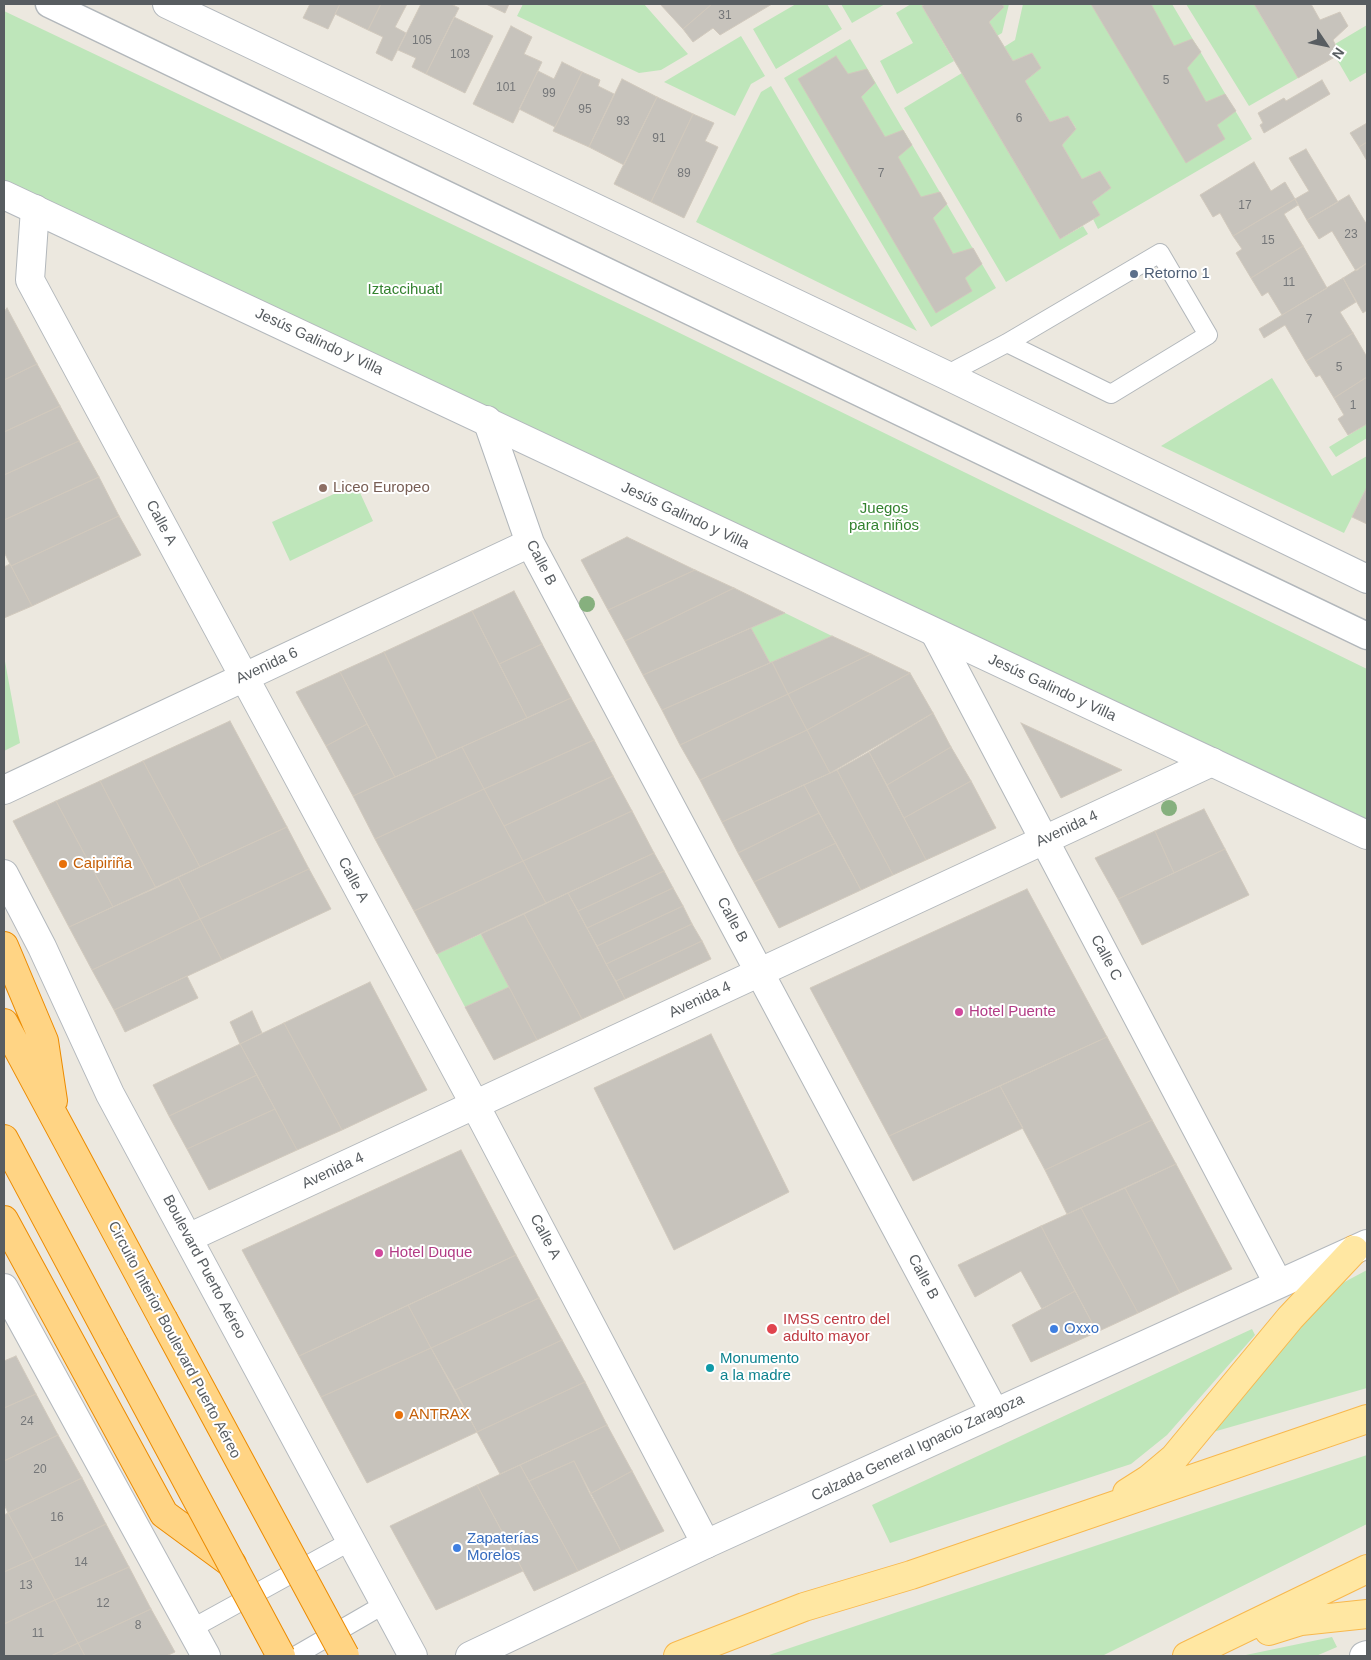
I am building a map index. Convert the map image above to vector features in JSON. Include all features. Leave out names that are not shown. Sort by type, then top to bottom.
[{"type":"highway","points":[[4,946],[44,1041],[56,1119]]},
{"type":"highway","name":"Circuito Interior Boulevard Puerto Aéreo","points":[[4,1023],[345,1656]]},
{"type":"highway","points":[[4,1140],[281,1656]]},
{"type":"highway","points":[[7,1225],[164,1514],[232,1564]]},
{"type":"main road","points":[[167,4],[946,375],[1367,579]]},
{"type":"main road","name":"Jesús Galindo y Villa","points":[[4,195],[487,420],[638,494],[1367,835]]},
{"type":"main road","name":"Calle A","points":[[35,209],[30,280],[475,1105],[706,1544]]},
{"type":"main road","name":"Calle B","points":[[487,420],[530,543],[995,1413]]},
{"type":"main road","name":"Avenida 6","points":[[4,790],[530,543]]},
{"type":"main road","name":"Calle C","points":[[935,633],[1278,1284]]},
{"type":"main road","name":"Avenida 4","points":[[188,1238],[1212,762]]},
{"type":"main road","name":"Boulevard Puerto Aéreo","points":[[4,874],[42,947],[110,1094],[413,1656]]},
{"type":"main road","points":[[1101,1511],[1149,1479],[1174,1458],[1290,1318],[1360,1247]]},
{"type":"main road","name":"Calzada General Ignacio Zaragoza","points":[[470,1656],[706,1544],[1360,1247]]},
{"type":"main road","points":[[4,1288],[10,1316],[206,1656]]},
{"type":"main road","points":[[678,1656],[804,1607],[911,1575],[1367,1419]]},
{"type":"main road","points":[[1188,1656],[1367,1569]]},
{"type":"main road","points":[[1188,1656],[1301,1621],[1367,1614]]},
{"type":"street","points":[[49,4],[1367,636]]},
{"type":"lane","points":[[946,375],[1007,343],[1160,253],[1208,335],[1110,394],[1007,343]]},
{"type":"lane","points":[[191,1629],[352,1541]]},
{"type":"lane","points":[[295,1656],[385,1604]]},
{"type":"green space","points":[[523,4],[644,4],[688,54],[661,70],[639,73],[517,16]]},
{"type":"green space","points":[[796,4],[827,4],[842,29],[776,69],[753,29]]},
{"type":"green space","points":[[841,4],[885,4],[852,23]]},
{"type":"green space","points":[[911,4],[925,4],[922,6],[954,61],[897,94],[880,61],[913,43],[896,13]]},
{"type":"green space","points":[[1002,4],[1009,4],[1002,33],[997,36],[989,22],[1004,7]]},
{"type":"green space","points":[[1023,4],[1172,4],[1252,139],[1098,229],[1093,219],[1100,215],[1092,202],[1111,188],[1100,171],[1082,179],[1062,145],[1076,128],[1068,116],[1050,122],[1025,81],[1040,68],[1032,53],[1013,61],[1004,47],[1015,40]]},
{"type":"green space","points":[[1186,4],[1254,4],[1298,78],[1249,106]]},
{"type":"green space","name":"Iztaccihuatl","points":[[4,11],[651,319],[1367,669],[1367,825],[4,185]]},
{"type":"green space","points":[[1367,25],[1367,72],[1350,82],[1335,56],[1340,54],[1335,44]]},
{"type":"green space","points":[[741,36],[765,76],[751,84],[735,116],[664,82]]},
{"type":"green space","points":[[850,39],[996,288],[931,327],[784,78]]},
{"type":"green space","points":[[962,73],[1060,239],[1083,226],[1088,234],[1006,282],[904,108]]},
{"type":"green space","points":[[771,86],[917,331],[696,222],[761,92]]},
{"type":"green space","points":[[1272,378],[1332,476],[1367,456],[1367,487],[1344,533],[1161,446]]},
{"type":"green space","points":[[1367,424],[1367,438],[1336,457],[1329,447]]},
{"type":"green space","points":[[356,484],[373,521],[290,561],[272,522]]},
{"type":"green space","points":[[785,613],[832,636],[770,663],[751,628]]},
{"type":"green space","points":[[4,656],[20,743],[4,751]]},
{"type":"green space","points":[[481,934],[509,987],[465,1007],[437,954]]},
{"type":"green space","points":[[1367,1270],[1367,1388],[1199,1436],[1337,1286]]},
{"type":"green space","points":[[1252,1329],[1255,1335],[1167,1435],[1131,1464],[890,1543],[872,1505]]},
{"type":"green space","points":[[1367,1455],[1367,1524],[1102,1656],[766,1656]]},
{"type":"green space","points":[[1332,1637],[1337,1647],[1316,1656],[1241,1656]]},
{"type":"building","points":[[310,4],[340,4],[328,29],[303,18]]},
{"type":"building","points":[[340,4],[381,4],[368,30],[335,14]]},
{"type":"building","points":[[381,4],[407,4],[395,27],[406,33],[392,61],[376,53],[383,37],[368,30]]},
{"type":"building","points":[[421,4],[451,4],[459,8],[426,74],[412,67],[416,58],[398,50]]},
{"type":"building","points":[[486,4],[509,4],[505,13]]},
{"type":"building","points":[[660,4],[712,4],[683,29]]},
{"type":"building","points":[[712,4],[772,4],[720,35],[713,28],[693,42],[683,29]]},
{"type":"building","points":[[925,4],[1002,4],[1004,7],[989,22],[1013,61],[1032,53],[1041,68],[1025,81],[1050,122],[1068,116],[1076,129],[1062,145],[1082,179],[1100,171],[1111,188],[1092,202],[1100,215],[1060,239],[922,6]]},
{"type":"building","points":[[1091,4],[1151,4],[1174,46],[1192,39],[1201,52],[1187,68],[1206,102],[1225,94],[1236,111],[1217,125],[1225,139],[1186,163]]},
{"type":"building","points":[[1254,4],[1311,4],[1320,20],[1340,12],[1348,26],[1333,40],[1340,54],[1298,78]]},
{"type":"building","points":[[454,17],[493,36],[465,93],[426,74]]},
{"type":"building","points":[[511,26],[532,37],[524,54],[542,62],[513,123],[473,104]]},
{"type":"building","points":[[836,56],[848,74],[867,69],[875,83],[861,97],[885,137],[903,130],[912,145],[898,157],[921,197],[940,192],[947,204],[933,218],[953,254],[973,248],[982,264],[965,278],[972,291],[936,313],[798,79]]},
{"type":"building","points":[[562,62],[582,72],[555,127],[519,109],[538,71],[554,79]]},
{"type":"building","points":[[582,72],[600,80],[598,86],[614,94],[589,147],[553,131]]},
{"type":"building","points":[[622,79],[657,97],[624,165],[589,147]]},
{"type":"building","points":[[1322,80],[1330,94],[1264,133],[1260,125],[1263,123],[1258,113],[1284,98],[1286,101]]},
{"type":"building","points":[[657,97],[693,114],[651,202],[614,184]]},
{"type":"building","points":[[693,114],[714,123],[705,141],[718,147],[684,218],[651,202]]},
{"type":"building","points":[[1367,123],[1367,142],[1359,147],[1350,133]]},
{"type":"building","points":[[1367,142],[1367,161],[1359,147]]},
{"type":"building","points":[[1306,149],[1338,202],[1307,220],[1295,199],[1309,191],[1289,158]]},
{"type":"building","points":[[1254,162],[1271,191],[1285,182],[1295,199],[1233,236],[1220,213],[1213,217],[1200,195]]},
{"type":"building","points":[[1349,195],[1367,225],[1367,263],[1356,271],[1332,231],[1319,239],[1307,220]]},
{"type":"building","points":[[1295,199],[1298,205],[1284,214],[1303,246],[1251,278],[1236,253],[1242,249],[1233,236]]},
{"type":"building","points":[[1303,246],[1327,288],[1282,315],[1268,292],[1262,296],[1251,278]]},
{"type":"building","points":[[1367,263],[1367,310],[1363,313],[1343,278]]},
{"type":"building","points":[[1343,278],[1356,302],[1340,312],[1353,333],[1306,361],[1285,325],[1264,338],[1259,329]]},
{"type":"building","points":[[7,308],[37,364],[4,380],[4,312]]},
{"type":"building","points":[[1353,333],[1367,357],[1367,377],[1334,398],[1320,375],[1316,377],[1306,361]]},
{"type":"building","points":[[37,364],[60,406],[4,432],[4,380]]},
{"type":"building","points":[[1367,377],[1367,424],[1348,435],[1338,419],[1344,415],[1334,398]]},
{"type":"building","points":[[60,406],[79,441],[4,475],[4,432]]},
{"type":"building","points":[[79,441],[99,477],[4,520],[4,475]]},
{"type":"building","points":[[99,477],[119,516],[11,566],[4,552],[4,520]]},
{"type":"building","points":[[1367,487],[1367,524],[1352,517]]},
{"type":"building","points":[[119,516],[141,555],[32,606],[11,566]]},
{"type":"building","points":[[627,537],[695,570],[608,610],[581,560]]},
{"type":"building","points":[[10,564],[32,606],[4,618],[4,567]]},
{"type":"building","points":[[695,570],[734,588],[625,641],[608,610]]},
{"type":"building","points":[[734,588],[785,613],[643,675],[625,641]]},
{"type":"building","points":[[514,591],[542,644],[499,664],[472,611]]},
{"type":"building","points":[[472,611],[527,718],[437,758],[384,652]]},
{"type":"building","points":[[751,628],[770,663],[662,710],[643,675]]},
{"type":"building","points":[[832,636],[871,654],[788,694],[772,662]]},
{"type":"building","points":[[542,644],[571,698],[527,718],[499,664]]},
{"type":"building","points":[[384,652],[437,758],[395,777],[340,672]]},
{"type":"building","points":[[871,654],[910,673],[807,730],[788,694]]},
{"type":"building","points":[[772,662],[788,694],[680,745],[662,710]]},
{"type":"building","points":[[340,672],[367,724],[326,746],[296,692]]},
{"type":"building","points":[[910,673],[933,713],[830,773],[807,730]]},
{"type":"building","points":[[788,694],[807,730],[700,780],[680,745]]},
{"type":"building","points":[[571,698],[594,740],[484,789],[462,747]]},
{"type":"building","points":[[933,713],[951,747],[887,785],[869,752]]},
{"type":"building","points":[[230,721],[287,827],[200,867],[143,761]]},
{"type":"building","points":[[1021,723],[1122,770],[1061,798]]},
{"type":"building","points":[[367,724],[395,777],[353,796],[326,746]]},
{"type":"building","points":[[807,730],[830,773],[722,822],[700,780]]},
{"type":"building","points":[[594,740],[613,776],[504,826],[484,789]]},
{"type":"building","points":[[462,747],[484,789],[375,839],[353,796]]},
{"type":"building","points":[[951,747],[971,781],[904,818],[887,785]]},
{"type":"building","points":[[869,752],[926,860],[893,875],[837,770]]},
{"type":"building","points":[[143,761],[200,867],[156,888],[100,781]]},
{"type":"building","points":[[837,770],[893,875],[861,890],[804,785]]},
{"type":"building","points":[[613,776],[632,811],[523,861],[504,826]]},
{"type":"building","points":[[100,781],[156,888],[113,907],[56,801]]},
{"type":"building","points":[[971,781],[996,828],[926,860],[904,818]]},
{"type":"building","points":[[804,785],[819,813],[738,853],[722,822]]},
{"type":"building","points":[[484,789],[523,861],[414,911],[375,839]]},
{"type":"building","name":"Caipiriña","points":[[56,801],[113,907],[69,927],[13,821]]},
{"type":"building","points":[[1204,809],[1225,849],[1174,873],[1155,831]]},
{"type":"building","points":[[632,811],[654,853],[546,903],[523,861]]},
{"type":"building","points":[[819,813],[836,843],[754,882],[738,853]]},
{"type":"building","points":[[287,827],[309,869],[200,919],[178,877]]},
{"type":"building","points":[[1155,831],[1174,873],[1118,899],[1095,858]]},
{"type":"building","points":[[836,843],[861,890],[779,928],[754,882]]},
{"type":"building","points":[[1225,849],[1249,895],[1142,945],[1118,899]]},
{"type":"building","points":[[654,853],[664,871],[578,911],[568,893]]},
{"type":"building","points":[[523,861],[546,903],[437,954],[414,911]]},
{"type":"building","points":[[309,869],[331,909],[222,960],[200,919]]},
{"type":"building","points":[[664,871],[673,888],[587,928],[578,911]]},
{"type":"building","points":[[178,877],[200,919],[92,970],[69,927]]},
{"type":"building","points":[[673,888],[683,906],[597,946],[587,928]]},
{"type":"building","name":"Hotel Puente","points":[[1027,889],[1107,1037],[889,1136],[810,988]]},
{"type":"building","points":[[568,893],[625,999],[582,1019],[524,914]]},
{"type":"building","points":[[683,906],[692,924],[606,964],[597,946]]},
{"type":"building","points":[[524,914],[582,1019],[537,1040],[481,934]]},
{"type":"building","points":[[200,919],[222,960],[114,1010],[92,970]]},
{"type":"building","points":[[692,924],[702,941],[616,981],[606,964]]},
{"type":"building","points":[[702,941],[711,959],[625,999],[616,981]]},
{"type":"building","points":[[187,976],[198,998],[125,1032],[114,1010]]},
{"type":"building","points":[[370,982],[427,1090],[342,1130],[284,1023]]},
{"type":"building","points":[[509,987],[537,1040],[494,1060],[465,1007]]},
{"type":"building","points":[[252,1011],[262,1033],[240,1044],[230,1022]]},
{"type":"building","points":[[284,1023],[342,1130],[297,1150],[240,1044]]},
{"type":"building","points":[[711,1034],[789,1192],[674,1250],[594,1088]]},
{"type":"building","points":[[1107,1037],[1152,1120],[1045,1170],[1000,1086]]},
{"type":"building","points":[[240,1044],[257,1075],[169,1116],[153,1085]]},
{"type":"building","points":[[257,1075],[275,1109],[187,1149],[169,1116]]},
{"type":"building","points":[[1000,1086],[1023,1128],[913,1181],[889,1136]]},
{"type":"building","points":[[275,1109],[297,1150],[209,1190],[187,1149]]},
{"type":"building","points":[[1152,1120],[1176,1164],[1067,1214],[1045,1170]]},
{"type":"building","name":"Hotel Duque","points":[[461,1150],[516,1255],[299,1356],[242,1250]]},
{"type":"building","points":[[1176,1164],[1232,1269],[1180,1293],[1125,1188]]},
{"type":"building","points":[[1125,1188],[1180,1293],[1138,1313],[1081,1208]]},
{"type":"building","points":[[1081,1208],[1138,1313],[1097,1332],[1041,1226]]},
{"type":"building","points":[[1041,1226],[1075,1291],[1042,1309],[1021,1271],[975,1297],[958,1265]]},
{"type":"building","points":[[516,1255],[539,1298],[431,1348],[408,1305]]},
{"type":"building","name":"Oxxo","points":[[1075,1291],[1097,1332],[1031,1362],[1012,1325]]},
{"type":"building","points":[[539,1298],[562,1340],[455,1390],[431,1348]]},
{"type":"building","points":[[408,1305],[431,1348],[321,1397],[299,1356]]},
{"type":"building","points":[[562,1340],[585,1382],[477,1432],[455,1390]]},
{"type":"building","name":"ANTRAX","points":[[431,1348],[477,1432],[367,1483],[321,1397]]},
{"type":"building","points":[[16,1356],[36,1394],[4,1408],[4,1361]]},
{"type":"building","points":[[585,1382],[607,1425],[500,1474],[477,1432]]},
{"type":"building","points":[[36,1394],[58,1435],[4,1461],[4,1408]]},
{"type":"building","points":[[607,1425],[632,1471],[590,1494],[574,1461],[529,1481],[520,1465]]},
{"type":"building","points":[[58,1435],[82,1478],[8,1513],[4,1504],[4,1461]]},
{"type":"building","points":[[574,1461],[621,1551],[578,1571],[529,1481]]},
{"type":"building","points":[[520,1465],[578,1571],[534,1591],[477,1485]]},
{"type":"building","points":[[632,1471],[664,1531],[621,1551],[590,1494]]},
{"type":"building","points":[[82,1478],[106,1524],[33,1559],[8,1513]]},
{"type":"building","name":"Zapaterías Morelos","points":[[477,1485],[523,1571],[436,1610],[390,1526]]},
{"type":"building","points":[[8,1513],[33,1559],[4,1572],[4,1515]]},
{"type":"building","points":[[106,1524],[129,1567],[55,1600],[33,1559]]},
{"type":"building","points":[[33,1559],[55,1600],[4,1624],[4,1572]]},
{"type":"building","points":[[129,1567],[151,1609],[78,1643],[55,1600]]},
{"type":"building","points":[[55,1600],[78,1643],[51,1656],[4,1656],[4,1624]]},
{"type":"building","points":[[151,1609],[175,1652],[166,1656],[85,1656],[78,1643]]},
{"type":"building","points":[[78,1643],[85,1656],[51,1656]]},
{"type":"place","name":"Retorno 1","points":[[1134,274]]},
{"type":"place","name":"Liceo Europeo","points":[[323,488]]},
{"type":"place","name":"Caipiriña","points":[[63,864]]},
{"type":"place","name":"Hotel Puente","points":[[959,1012]]},
{"type":"place","name":"Hotel Duque","points":[[379,1253]]},
{"type":"place","name":"IMSS centro del adulto mayor","points":[[772,1329]]},
{"type":"place","name":"Oxxo","points":[[1054,1329]]},
{"type":"place","name":"Monumento a la madre","points":[[710,1368]]},
{"type":"place","name":"ANTRAX","points":[[399,1415]]},
{"type":"place","name":"Zapaterías Morelos","points":[[457,1548]]},
{"type":"park label","name":"Juegos para niños","points":[[884,518]]}]
